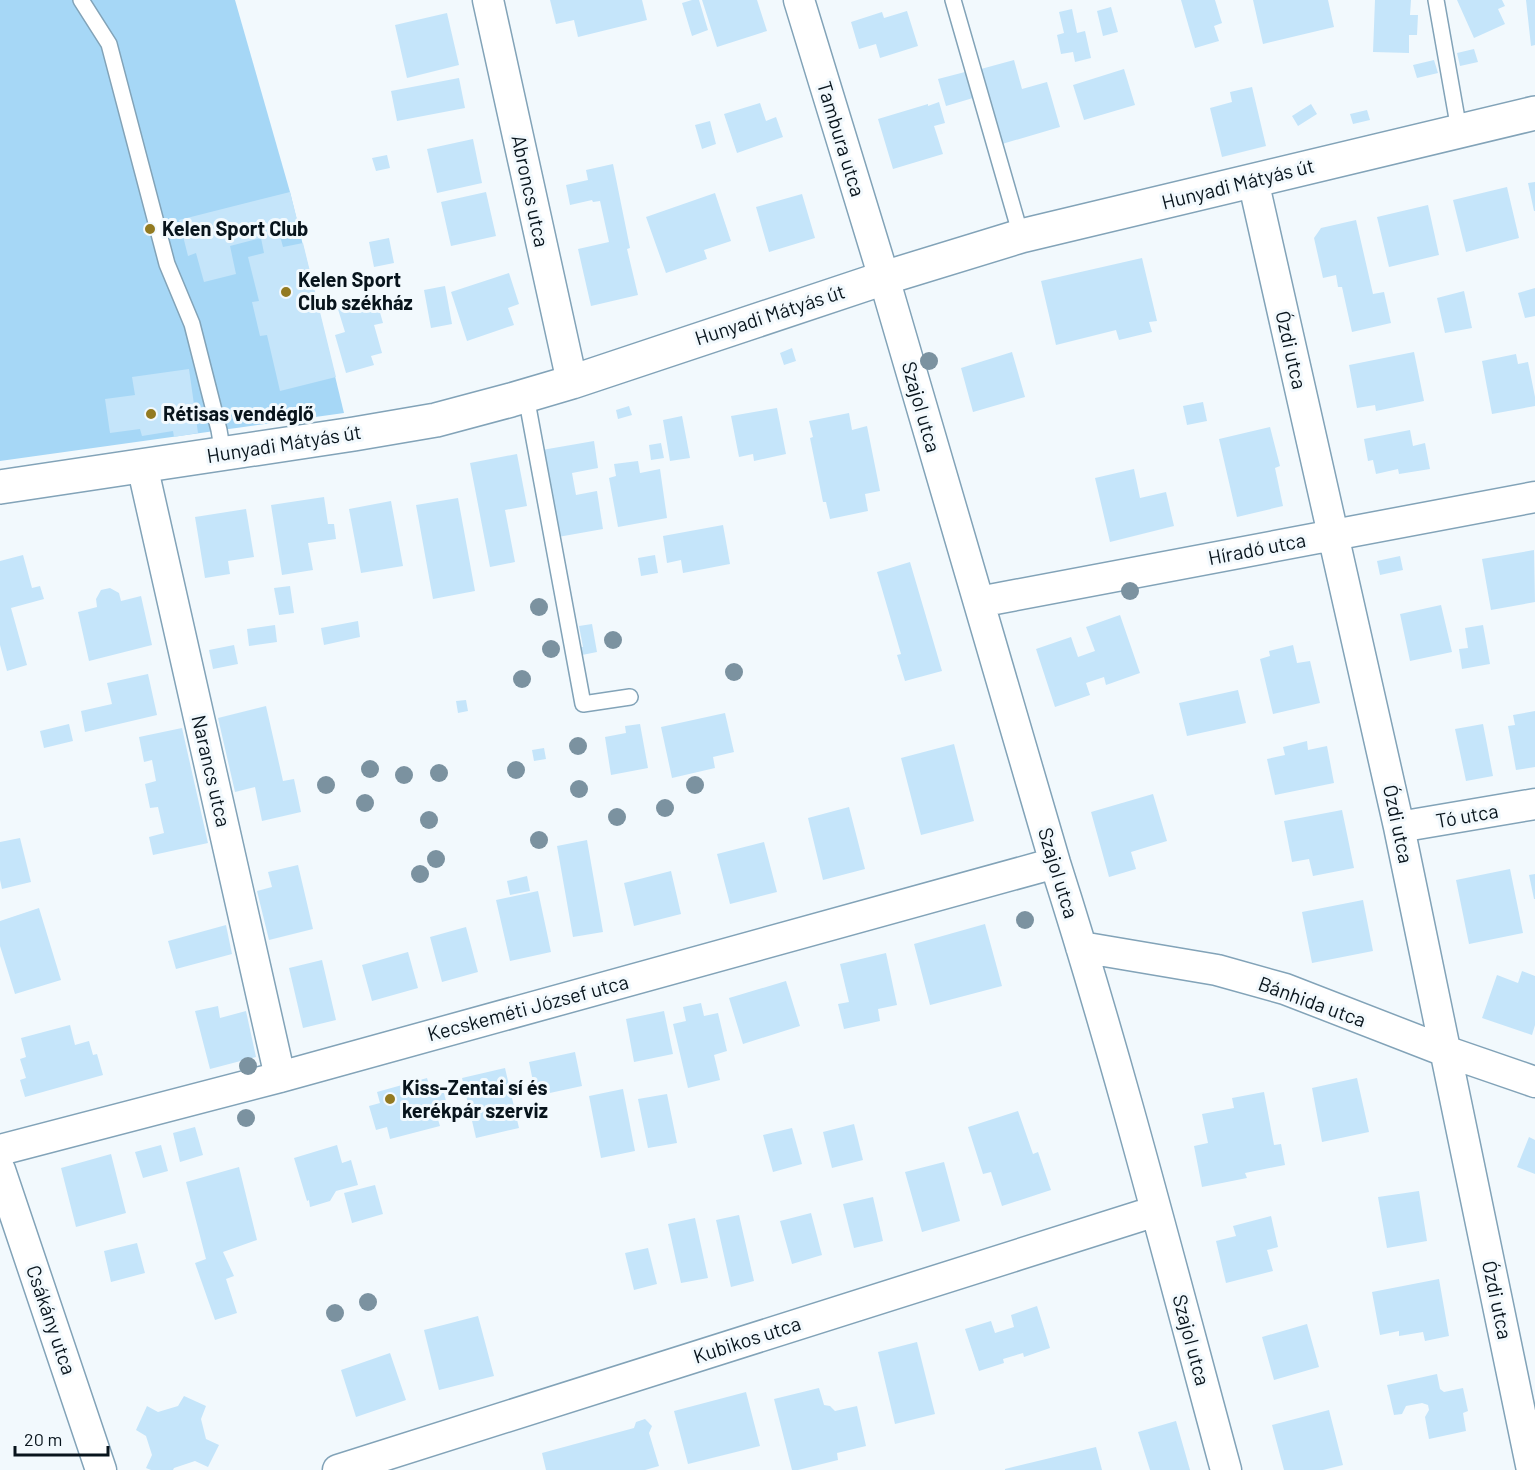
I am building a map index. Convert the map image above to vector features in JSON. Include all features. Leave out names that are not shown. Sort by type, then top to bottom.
[{"type":"street","name":"Abroncs utca","points":[[488,0],[572,382]]},
{"type":"street","name":"Tambura utca","points":[[799,0],[884,278]]},
{"type":"street","name":"Hunyadi Mátyás út","points":[[0,487],[436,420],[572,382],[884,278],[1021,236],[1535,113]]},
{"type":"street","name":"Ózdi utca","points":[[1253,180],[1399,828],[1532,1470]]},
{"type":"street","name":"Szajol utca","points":[[884,278],[1055,863],[1082,947],[1226,1470]]},
{"type":"street","name":"Narancs utca","points":[[142,465],[280,1077]]},
{"type":"street","name":"Híradó utca","points":[[979,602],[1535,497]]},
{"type":"street","name":"Tó utca","points":[[1399,828],[1535,804]]},
{"type":"street","name":"Kecskeméti József utca","points":[[0,1150],[280,1077],[1055,863]]},
{"type":"street","name":"Bánhida utca","points":[[1082,947],[1217,970],[1285,989],[1445,1052],[1535,1082]]},
{"type":"street","name":"Csákány utca","points":[[0,1170],[101,1470]]},
{"type":"street","name":"Kubikos utca","points":[[338,1470],[1156,1210]]},
{"type":"lane","points":[[81,0],[109,44],[167,264],[192,324],[223,454]]},
{"type":"lane","points":[[953,0],[1021,236]]},
{"type":"lane","points":[[1436,0],[1459,130]]},
{"type":"lane","points":[[526,396],[583,704],[630,697]]},
{"type":"shaded area","name":"Kelen Sport Club","points":[[0,0],[235,0],[290,192],[344,413],[0,461]]},
{"type":"building","points":[[550,0],[642,0],[647,20],[578,37],[574,20],[556,24]]},
{"type":"building","points":[[699,0],[708,30],[692,36],[682,3]]},
{"type":"building","points":[[702,0],[757,0],[767,31],[717,47]]},
{"type":"building","points":[[1181,0],[1215,0],[1222,23],[1214,26],[1219,41],[1195,48]]},
{"type":"building","points":[[1253,0],[1328,0],[1334,27],[1263,44]]},
{"type":"building","points":[[1375,0],[1411,0],[1410,15],[1418,15],[1417,35],[1409,35],[1409,53],[1373,52]]},
{"type":"building","points":[[1457,0],[1502,0],[1505,6],[1498,9],[1505,24],[1474,38]]},
{"type":"building","points":[[1526,0],[1535,0],[1535,45],[1531,46]]},
{"type":"building","points":[[1111,7],[1118,32],[1103,36],[1097,11]]},
{"type":"building","points":[[1072,9],[1077,33],[1085,31],[1091,58],[1075,62],[1073,52],[1061,54],[1057,35],[1064,33],[1059,12]]},
{"type":"building","points":[[907,11],[918,46],[880,58],[876,44],[859,49],[851,22],[882,12],[884,18]]},
{"type":"building","points":[[447,13],[459,65],[407,78],[395,25]]},
{"type":"building","points":[[1474,49],[1478,62],[1460,66],[1457,53]]},
{"type":"building","points":[[1014,60],[1022,89],[1047,82],[1060,127],[1002,144],[981,69]]},
{"type":"building","points":[[1434,60],[1438,73],[1417,78],[1413,65]]},
{"type":"building","points":[[1124,69],[1135,105],[1084,120],[1073,85]]},
{"type":"building","points":[[965,72],[973,98],[946,106],[938,79]]},
{"type":"building","points":[[459,78],[465,108],[397,121],[391,91]]},
{"type":"building","points":[[1252,87],[1266,146],[1222,157],[1210,108],[1232,102],[1230,92]]},
{"type":"building","points":[[939,102],[945,123],[934,126],[943,154],[893,169],[878,119]]},
{"type":"building","points":[[760,103],[766,121],[776,117],[783,137],[737,153],[724,114]]},
{"type":"building","points":[[1311,104],[1317,114],[1298,126],[1292,116]]},
{"type":"building","points":[[1367,110],[1370,120],[1353,124],[1350,114]]},
{"type":"building","points":[[710,121],[716,144],[702,149],[695,125]]},
{"type":"building","points":[[473,139],[482,183],[437,193],[427,149]]},
{"type":"building","points":[[387,155],[390,168],[376,171],[372,158]]},
{"type":"building","points":[[613,164],[630,248],[627,249],[638,295],[591,306],[578,249],[609,242],[600,201],[593,202],[592,200],[570,205],[566,185],[588,180],[586,170]]},
{"type":"building","points":[[1535,182],[1535,211],[1534,211],[1528,183]]},
{"type":"building","points":[[1507,187],[1519,238],[1466,252],[1453,200]]},
{"type":"building","name":"Kelen Sport Club székház","points":[[290,192],[300,231],[280,236],[283,247],[303,243],[336,377],[280,391],[267,335],[260,336],[252,302],[259,301],[248,257],[264,253],[261,238],[230,246],[236,274],[204,282],[196,253],[188,256],[179,220]]},
{"type":"building","points":[[486,192],[496,236],[451,246],[441,202]]},
{"type":"building","points":[[715,193],[731,241],[704,250],[707,259],[666,273],[646,217]]},
{"type":"building","points":[[802,194],[815,238],[769,252],[756,207]]},
{"type":"building","points":[[1428,205],[1439,255],[1389,267],[1377,217]]},
{"type":"building","points":[[1356,220],[1373,294],[1384,292],[1391,323],[1352,332],[1342,287],[1338,287],[1336,275],[1323,278],[1314,238],[1321,228]]},
{"type":"building","points":[[389,238],[394,263],[374,267],[369,242]]},
{"type":"building","points":[[1142,258],[1157,321],[1149,322],[1152,332],[1119,340],[1116,330],[1056,345],[1041,281]]},
{"type":"building","points":[[509,273],[519,304],[508,308],[514,325],[467,341],[451,292]]},
{"type":"building","points":[[445,286],[452,324],[431,328],[424,290]]},
{"type":"building","points":[[1535,288],[1535,316],[1525,318],[1518,293]]},
{"type":"building","points":[[1464,291],[1472,328],[1445,333],[1437,298]]},
{"type":"building","points":[[375,295],[383,323],[374,325],[382,353],[371,356],[374,365],[346,373],[335,335],[345,332],[337,306]]},
{"type":"building","points":[[792,348],[796,361],[784,365],[780,353]]},
{"type":"building","points":[[1012,352],[1025,397],[973,412],[961,368]]},
{"type":"building","points":[[1414,352],[1424,401],[1376,411],[1375,405],[1357,408],[1349,365]]},
{"type":"building","points":[[1516,354],[1518,364],[1528,362],[1535,406],[1492,414],[1482,361]]},
{"type":"building","name":"Rétisas vendéglő","points":[[189,369],[198,433],[174,437],[173,431],[142,436],[140,429],[110,433],[105,399],[135,395],[132,377]]},
{"type":"building","points":[[1203,402],[1207,421],[1187,425],[1183,406]]},
{"type":"building","points":[[629,406],[632,415],[618,419],[616,410]]},
{"type":"building","points":[[777,408],[786,454],[754,461],[753,454],[739,457],[731,416]]},
{"type":"building","points":[[849,413],[852,430],[867,426],[880,491],[865,494],[868,511],[830,519],[826,502],[823,502],[810,438],[813,437],[809,421]]},
{"type":"building","points":[[682,416],[690,458],[670,461],[663,420]]},
{"type":"building","points":[[1270,427],[1280,466],[1275,468],[1283,506],[1237,517],[1219,439]]},
{"type":"building","points":[[1410,430],[1413,446],[1425,443],[1430,469],[1399,474],[1398,469],[1376,474],[1373,460],[1368,461],[1364,439]]},
{"type":"building","points":[[594,441],[598,468],[572,473],[576,495],[597,491],[603,529],[558,537],[542,450]]},
{"type":"building","points":[[661,443],[664,458],[651,460],[649,445]]},
{"type":"building","points":[[517,454],[527,506],[505,510],[515,562],[490,567],[470,463]]},
{"type":"building","points":[[638,461],[640,473],[660,469],[667,518],[618,527],[609,478],[616,476],[614,464]]},
{"type":"building","points":[[1134,469],[1140,498],[1166,492],[1174,526],[1110,542],[1095,478]]},
{"type":"building","points":[[324,497],[328,524],[334,524],[336,539],[308,543],[313,570],[282,575],[271,505]]},
{"type":"building","points":[[458,498],[475,591],[433,599],[416,505]]},
{"type":"building","points":[[391,501],[403,566],[361,573],[349,509]]},
{"type":"building","points":[[246,509],[254,557],[228,561],[230,574],[205,578],[195,517]]},
{"type":"building","points":[[723,525],[730,564],[683,573],[681,560],[667,563],[663,536]]},
{"type":"building","points":[[1534,550],[1535,602],[1491,610],[1482,559]]},
{"type":"building","points":[[23,555],[32,588],[40,586],[44,599],[11,608],[27,665],[7,671],[0,645],[0,561]]},
{"type":"building","points":[[655,555],[658,573],[641,576],[638,558]]},
{"type":"building","points":[[1400,556],[1403,570],[1380,575],[1377,561]]},
{"type":"building","points":[[910,562],[942,671],[905,681],[897,655],[901,654],[877,572]]},
{"type":"building","points":[[290,586],[294,613],[279,615],[274,588]]},
{"type":"building","points":[[110,588],[119,593],[121,601],[141,596],[152,645],[89,661],[78,612],[97,607],[96,599],[101,590]]},
{"type":"building","points":[[1441,605],[1452,652],[1410,661],[1400,614]]},
{"type":"building","points":[[1120,615],[1140,673],[1106,685],[1104,677],[1086,683],[1090,695],[1055,707],[1036,649],[1071,637],[1078,657],[1095,651],[1086,627]]},
{"type":"building","points":[[358,621],[360,637],[324,645],[321,628]]},
{"type":"building","points":[[592,624],[597,652],[582,655],[580,647],[583,647],[579,626]]},
{"type":"building","points":[[275,625],[277,642],[249,646],[247,629]]},
{"type":"building","points":[[1483,625],[1490,664],[1462,669],[1459,649],[1468,648],[1465,628]]},
{"type":"building","points":[[234,645],[238,664],[213,669],[209,650]]},
{"type":"building","points":[[1293,645],[1297,663],[1310,661],[1320,703],[1273,714],[1260,659],[1270,656],[1269,651]]},
{"type":"building","points":[[148,674],[157,715],[85,732],[81,711],[112,704],[107,683]]},
{"type":"building","points":[[1238,690],[1246,723],[1187,736],[1179,703]]},
{"type":"building","points":[[466,700],[468,711],[458,713],[456,701]]},
{"type":"building","points":[[266,706],[283,781],[294,779],[301,812],[262,821],[255,787],[235,792],[218,718]]},
{"type":"building","points":[[1535,711],[1535,767],[1516,770],[1508,726],[1515,725],[1513,715]]},
{"type":"building","points":[[725,713],[734,752],[713,757],[715,768],[672,778],[661,727]]},
{"type":"building","points":[[69,724],[73,741],[44,748],[40,731]]},
{"type":"building","points":[[640,724],[648,768],[611,775],[605,737],[626,733],[625,726]]},
{"type":"building","points":[[1483,724],[1493,776],[1466,781],[1455,729]]},
{"type":"building","points":[[182,728],[208,843],[153,855],[149,837],[164,833],[158,807],[150,808],[145,784],[156,781],[152,760],[144,762],[139,737]]},
{"type":"building","points":[[1307,741],[1308,750],[1327,746],[1334,783],[1275,795],[1267,759],[1285,755],[1283,747]]},
{"type":"building","points":[[954,744],[974,821],[921,835],[901,758]]},
{"type":"building","points":[[544,748],[546,759],[534,761],[532,750]]},
{"type":"building","points":[[1153,794],[1167,841],[1131,852],[1136,869],[1109,877],[1091,812]]},
{"type":"building","points":[[849,807],[865,869],[823,880],[808,818]]},
{"type":"building","points":[[1342,810],[1354,868],[1313,876],[1309,859],[1292,862],[1284,821]]},
{"type":"building","points":[[20,838],[31,882],[2,889],[0,842]]},
{"type":"building","points":[[587,840],[603,932],[573,937],[557,846]]},
{"type":"building","points":[[764,842],[777,892],[730,904],[717,854]]},
{"type":"building","points":[[298,865],[313,929],[269,940],[257,891],[272,887],[268,872]]},
{"type":"building","points":[[1510,869],[1523,933],[1469,944],[1456,880]]},
{"type":"building","points":[[671,871],[681,914],[634,926],[624,883]]},
{"type":"building","points":[[1535,874],[1535,899],[1534,899],[1529,875]]},
{"type":"building","points":[[527,876],[530,891],[510,895],[507,881]]},
{"type":"building","points":[[538,891],[551,952],[510,961],[496,900]]},
{"type":"building","points":[[1363,900],[1373,951],[1312,963],[1302,912]]},
{"type":"building","points":[[39,908],[61,980],[15,994],[0,946],[0,921]]},
{"type":"building","points":[[985,924],[1002,986],[930,1005],[914,944]]},
{"type":"building","points":[[226,925],[232,954],[176,969],[168,941]]},
{"type":"building","points":[[466,927],[478,972],[442,982],[430,937]]},
{"type":"building","points":[[408,952],[418,988],[372,1001],[362,965]]},
{"type":"building","points":[[886,953],[897,1005],[878,1009],[880,1021],[844,1029],[838,1004],[849,1002],[840,964]]},
{"type":"building","points":[[322,960],[336,1020],[303,1028],[289,968]]},
{"type":"building","points":[[1522,971],[1535,976],[1535,1025],[1532,1035],[1482,1018],[1497,975],[1518,983]]},
{"type":"building","points":[[786,981],[800,1026],[743,1044],[729,998]]},
{"type":"building","points":[[701,1003],[704,1016],[718,1013],[727,1051],[714,1055],[720,1080],[688,1088],[673,1024],[686,1021],[683,1007]]},
{"type":"building","points":[[218,1006],[220,1018],[246,1011],[256,1057],[210,1069],[195,1011]]},
{"type":"building","points":[[664,1011],[673,1054],[634,1062],[626,1019]]},
{"type":"building","points":[[70,1025],[75,1045],[89,1041],[93,1055],[97,1054],[103,1075],[25,1097],[20,1080],[26,1078],[20,1059],[26,1057],[21,1038]]},
{"type":"building","points":[[575,1052],[582,1086],[536,1096],[529,1062]]},
{"type":"building","points":[[505,1068],[519,1128],[476,1138],[462,1078]]},
{"type":"building","points":[[427,1078],[430,1088],[442,1085],[448,1109],[436,1113],[440,1126],[390,1139],[387,1127],[376,1130],[369,1106],[380,1103],[377,1092]]},
{"type":"building","points":[[1357,1078],[1369,1132],[1322,1142],[1312,1088]]},
{"type":"building","points":[[623,1089],[635,1151],[601,1158],[589,1096]]},
{"type":"building","points":[[1264,1092],[1274,1145],[1281,1144],[1285,1165],[1245,1173],[1247,1178],[1202,1187],[1194,1146],[1208,1143],[1202,1114],[1234,1108],[1232,1098]]},
{"type":"building","points":[[667,1094],[677,1143],[648,1148],[638,1099]]},
{"type":"building","points":[[1018,1111],[1033,1154],[1038,1152],[1051,1190],[1002,1206],[991,1172],[983,1174],[968,1127]]},
{"type":"building","points":[[854,1124],[863,1160],[832,1168],[823,1132]]},
{"type":"building","points":[[195,1127],[203,1155],[180,1162],[173,1133]]},
{"type":"building","points":[[792,1128],[802,1164],[773,1172],[763,1135]]},
{"type":"building","points":[[1529,1137],[1535,1140],[1535,1174],[1517,1167]]},
{"type":"building","points":[[161,1145],[168,1171],[143,1178],[135,1152]]},
{"type":"building","points":[[337,1145],[342,1163],[351,1160],[358,1185],[336,1191],[330,1201],[310,1207],[294,1158]]},
{"type":"building","points":[[111,1154],[126,1213],[76,1227],[61,1168]]},
{"type":"building","points":[[944,1162],[960,1221],[922,1232],[905,1172]]},
{"type":"building","points":[[239,1167],[257,1240],[223,1252],[234,1276],[226,1279],[237,1313],[215,1320],[195,1263],[206,1259],[186,1182]]},
{"type":"building","points":[[375,1185],[383,1214],[352,1223],[344,1193]]},
{"type":"building","points":[[1419,1191],[1427,1241],[1387,1248],[1378,1197]]},
{"type":"building","points":[[873,1197],[883,1241],[854,1248],[843,1204]]},
{"type":"building","points":[[811,1213],[822,1255],[792,1264],[780,1221]]},
{"type":"building","points":[[739,1215],[754,1281],[731,1287],[716,1220]]},
{"type":"building","points":[[1271,1216],[1278,1247],[1267,1250],[1273,1271],[1226,1283],[1216,1241],[1236,1236],[1233,1226]]},
{"type":"building","points":[[695,1218],[708,1278],[681,1283],[668,1224]]},
{"type":"building","points":[[137,1243],[145,1273],[111,1282],[104,1251]]},
{"type":"building","points":[[648,1248],[657,1284],[634,1290],[625,1253]]},
{"type":"building","points":[[1439,1279],[1449,1336],[1425,1341],[1423,1332],[1399,1336],[1399,1331],[1380,1335],[1372,1292]]},
{"type":"building","points":[[1037,1306],[1050,1348],[1024,1357],[1023,1353],[1003,1359],[1004,1363],[979,1371],[965,1329],[991,1321],[995,1333],[1014,1327],[1011,1315]]},
{"type":"building","points":[[478,1316],[494,1376],[439,1390],[424,1330]]},
{"type":"building","points":[[1307,1324],[1319,1367],[1274,1380],[1262,1337]]},
{"type":"building","points":[[917,1342],[935,1414],[895,1424],[878,1352]]},
{"type":"building","points":[[390,1353],[406,1400],[356,1417],[341,1370]]},
{"type":"building","points":[[1437,1374],[1440,1389],[1444,1392],[1463,1388],[1468,1411],[1463,1413],[1466,1431],[1429,1439],[1425,1417],[1429,1410],[1428,1405],[1422,1403],[1406,1406],[1402,1414],[1394,1415],[1387,1385]]},
{"type":"building","points":[[819,1388],[824,1405],[830,1406],[835,1411],[857,1406],[866,1446],[837,1453],[838,1460],[792,1470],[774,1399]]},
{"type":"building","points":[[746,1392],[760,1446],[688,1464],[674,1411]]},
{"type":"building","points":[[184,1396],[206,1406],[201,1419],[206,1439],[219,1445],[208,1467],[195,1461],[173,1470],[146,1468],[152,1455],[146,1436],[136,1430],[147,1406],[158,1412],[178,1406]]},
{"type":"building","points":[[1329,1410],[1343,1465],[1323,1470],[1284,1470],[1272,1425]]},
{"type":"building","points":[[645,1419],[652,1426],[649,1433],[659,1466],[645,1470],[546,1470],[542,1453],[634,1428],[636,1422]]},
{"type":"building","points":[[1176,1421],[1190,1470],[1150,1470],[1138,1432]]},
{"type":"building","points":[[1096,1447],[1102,1470],[1005,1470],[1005,1469]]},
{"type":"place","name":"Kelen Sport Club","points":[[150,229]]},
{"type":"place","name":"Kelen Sport Club székház","points":[[286,292]]},
{"type":"place","name":"Rétisas vendéglő","points":[[151,414]]},
{"type":"place","name":"Kiss-Zentai sí és kerékpár szerviz","points":[[390,1099]]}]
